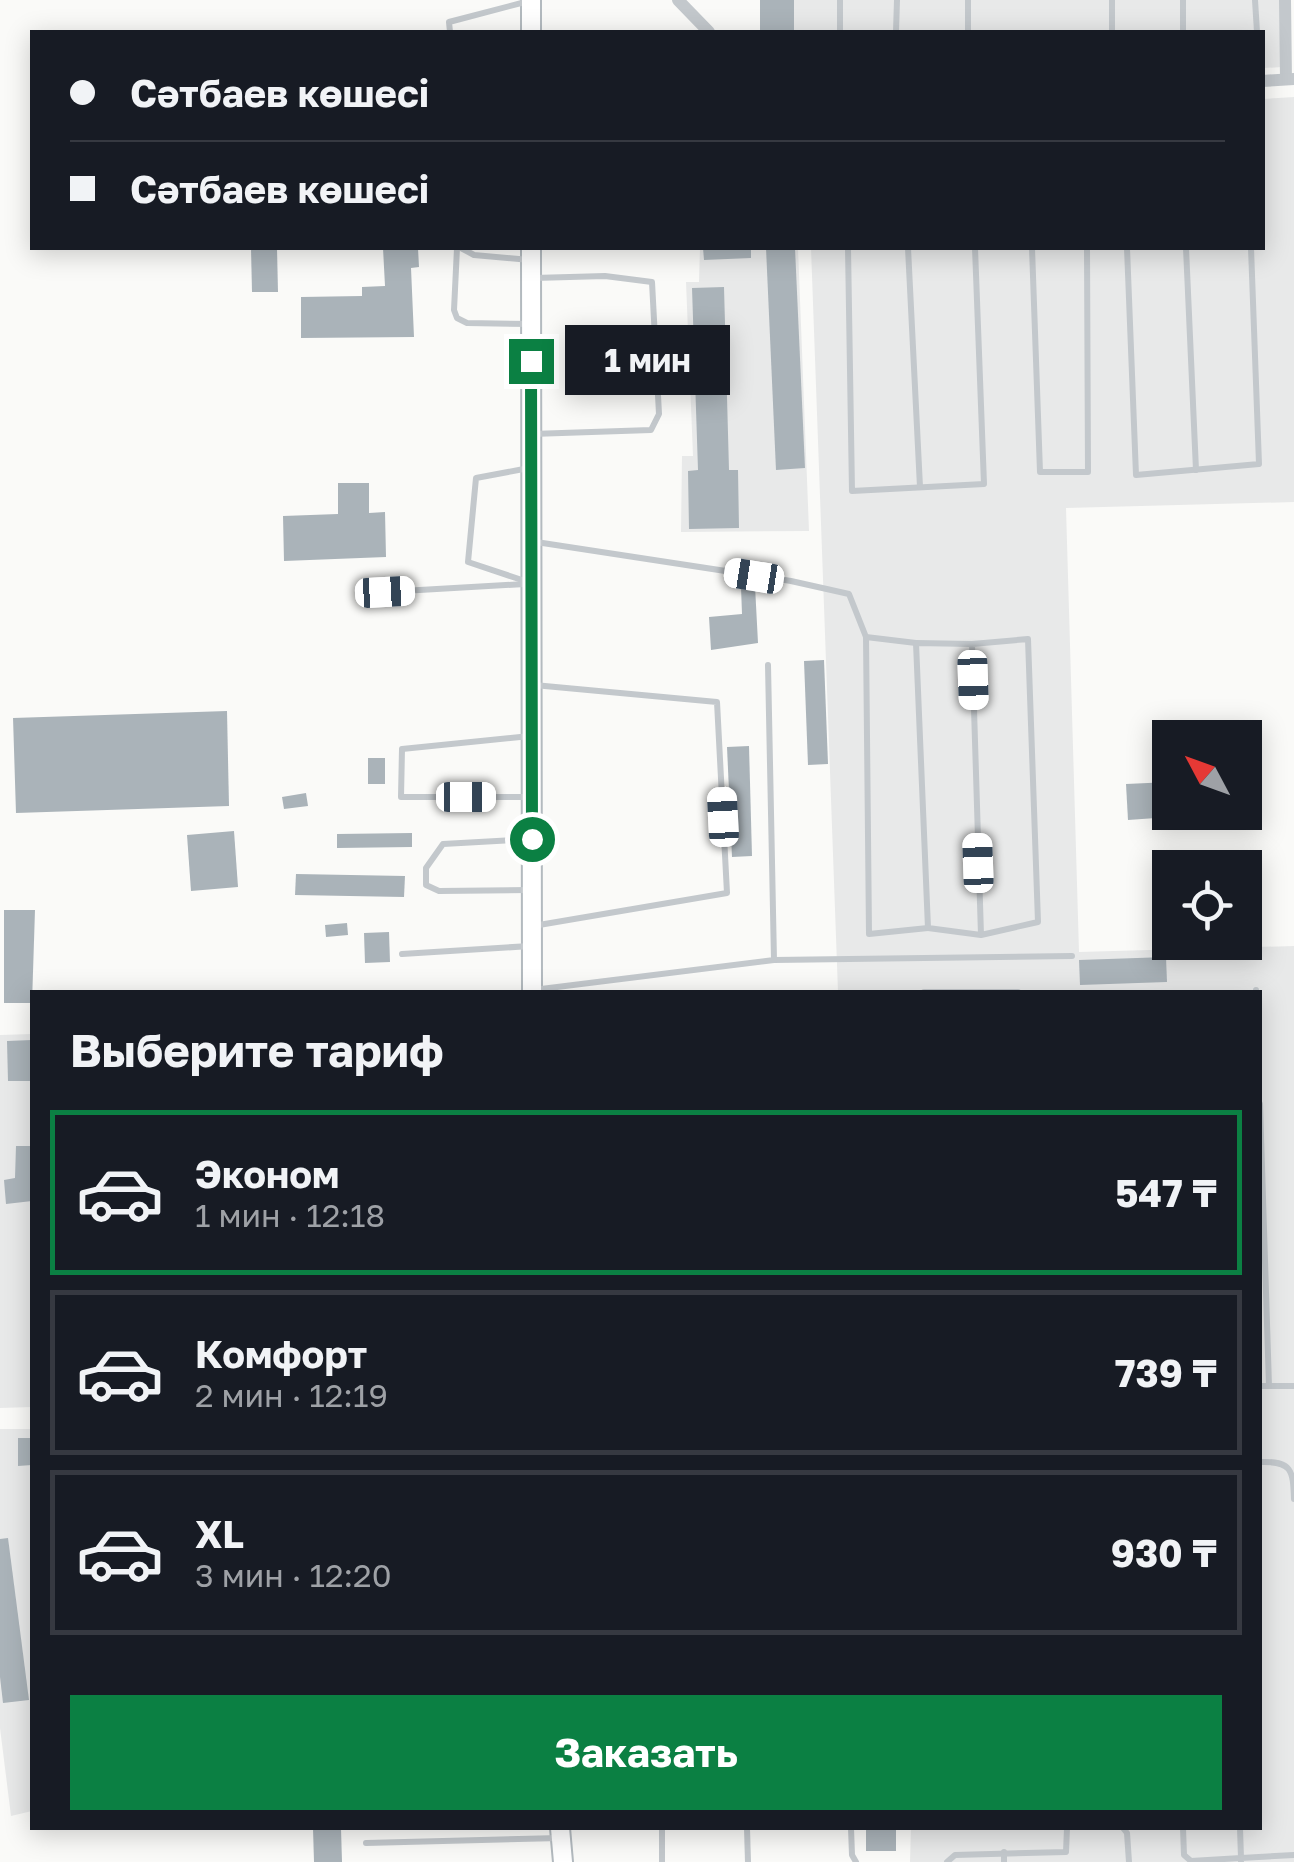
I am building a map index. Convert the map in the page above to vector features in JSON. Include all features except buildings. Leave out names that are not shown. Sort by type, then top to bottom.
[{"type":"main road","points":[[530,0],[530,30]]},
{"type":"main road","points":[[531,262],[532,990]]},
{"type":"main road","points":[[560,1833],[563,1862]]},
{"type":"street","points":[[678,0],[708,30]]},
{"type":"street","points":[[1265,80],[1290,79],[1285,0]]},
{"type":"lane","points":[[450,30],[449,22],[530,0]]},
{"type":"lane","points":[[840,0],[840,30]]},
{"type":"lane","points":[[896,30],[897,0]]},
{"type":"lane","points":[[968,0],[968,30]]},
{"type":"lane","points":[[1112,0],[1112,30]]},
{"type":"lane","points":[[1183,0],[1183,30]]},
{"type":"lane","points":[[1255,0],[1257,30]]},
{"type":"lane","points":[[459,250],[454,310],[457,318],[467,323],[531,324]]},
{"type":"lane","points":[[463,250],[474,255],[652,282],[659,414],[651,430],[531,434]]},
{"type":"lane","points":[[848,250],[852,490],[984,484],[976,250]]},
{"type":"lane","points":[[908,250],[920,487]]},
{"type":"lane","points":[[1032,250],[1040,472],[1088,472],[1086,250]]},
{"type":"lane","points":[[1128,250],[1136,474],[1259,464],[1252,250]]},
{"type":"lane","points":[[1186,250],[1196,470]]},
{"type":"lane","points":[[531,468],[476,478],[468,562],[531,584]]},
{"type":"lane","points":[[531,541],[792,581],[849,594],[866,637],[869,934],[928,928],[980,936],[1038,922],[1028,640],[916,643],[866,637]]},
{"type":"lane","points":[[385,592],[531,584]]},
{"type":"lane","points":[[916,643],[928,928]]},
{"type":"lane","points":[[972,644],[980,936]]},
{"type":"lane","points":[[768,665],[774,960]]},
{"type":"lane","points":[[531,684],[717,702],[727,894],[532,926]]},
{"type":"lane","points":[[532,736],[402,750],[402,797],[532,797]]},
{"type":"lane","points":[[532,839],[443,844],[431,858],[426,885],[439,891],[532,890]]},
{"type":"lane","points":[[402,954],[532,946]]},
{"type":"lane","points":[[540,990],[774,960],[1072,956]]},
{"type":"lane","points":[[1262,1217],[1265,1386],[1294,1386]]},
{"type":"lane","points":[[1262,1462],[1278,1462],[1288,1467],[1293,1475],[1294,1499]]},
{"type":"lane","points":[[454,1830],[456,1840]]},
{"type":"lane","points":[[662,1830],[662,1862]]},
{"type":"lane","points":[[747,1830],[748,1862]]},
{"type":"lane","points":[[851,1830],[856,1862]]},
{"type":"lane","points":[[1066,1862],[1067,1830]]},
{"type":"lane","points":[[1125,1830],[1130,1862]]},
{"type":"lane","points":[[1183,1830],[1184,1855],[1191,1861],[1294,1855]]},
{"type":"lane","points":[[1240,1830],[1241,1860]]},
{"type":"lane","points":[[366,1843],[560,1833]]},
{"type":"lane","points":[[1004,1852],[1004,1862]]},
{"type":"lane","points":[[947,1862],[955,1855],[1066,1852]]},
{"type":"shaded area","points":[[765,0],[1283,0],[1283,67],[1265,68],[1265,30],[762,30]]},
{"type":"shaded area","points":[[1294,97],[1294,502],[1066,508],[1079,952],[1152,950],[1152,960],[1262,960],[1262,947],[1294,946],[1294,1862],[910,1862],[911,1830],[1262,1830],[1262,990],[838,990],[811,250],[1265,250],[1265,99]]},
{"type":"shaded area","points":[[700,250],[798,250],[809,531],[681,532],[682,456],[693,456],[686,282],[699,282]]},
{"type":"shaded area","points":[[30,1034],[30,1407],[0,1408],[0,1035]]},
{"type":"shaded area","points":[[0,1429],[30,1429],[30,1811],[11,1816],[0,1728]]},
{"type":"route","points":[[531,361],[532,839]]}]
